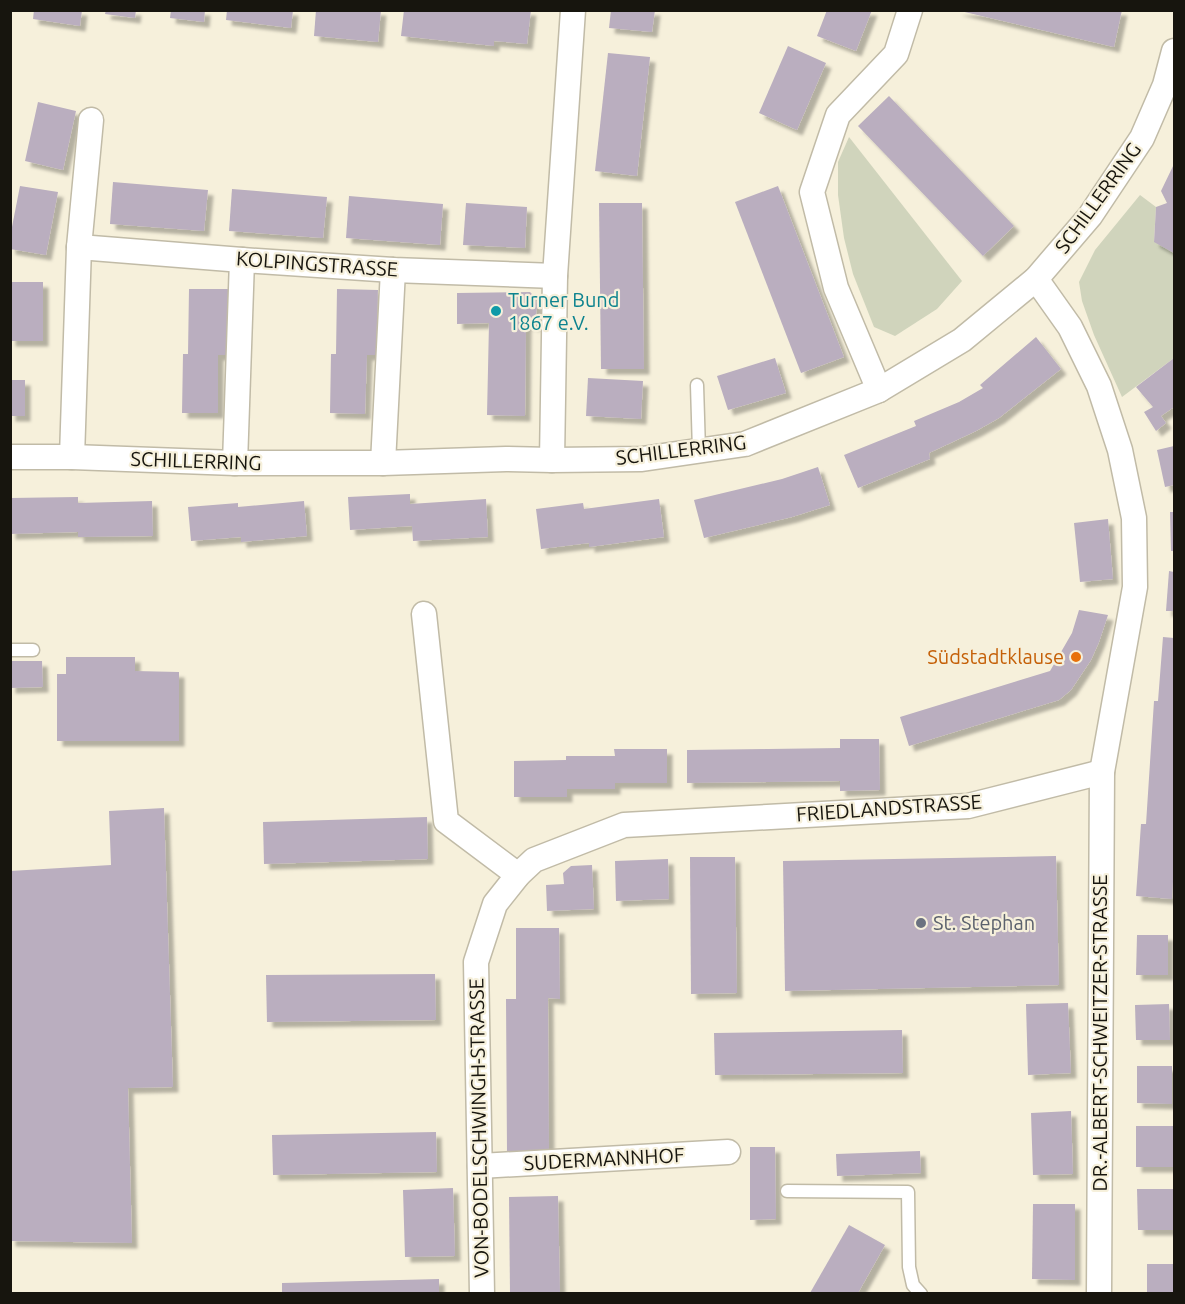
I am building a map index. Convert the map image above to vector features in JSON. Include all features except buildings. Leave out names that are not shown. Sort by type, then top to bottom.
[{"type":"street","points":[[552,460],[555,276],[573,10]]},
{"type":"street","points":[[879,390],[836,288],[812,192],[838,114],[896,54],[910,10]]},
{"type":"street","name":"SCHILLERRING","points":[[10,457],[235,463],[642,459],[745,444],[879,390],[962,340],[1036,279],[1090,216],[1142,138],[1170,89],[1174,51]]},
{"type":"street","points":[[72,457],[79,247],[91,120]]},
{"type":"street","name":"KOLPINGSTRASSE","points":[[79,247],[393,270],[555,276]]},
{"type":"street","points":[[235,463],[242,260]]},
{"type":"street","points":[[383,463],[393,270]]},
{"type":"street","points":[[1036,279],[1070,327],[1099,386],[1120,450],[1134,518],[1135,587],[1102,772]]},
{"type":"street","points":[[424,614],[446,822],[518,875]]},
{"type":"street","name":"FRIEDLANDSTRASSE","points":[[476,962],[495,904],[518,875],[534,860],[624,825],[968,807],[1102,772]]},
{"type":"street","name":"DR.-ALBERT-SCHWEITZER-STRASSE","points":[[1099,1293],[1102,772]]},
{"type":"street","name":"VON-BODELSCHWINGH-STRASSE","points":[[476,962],[482,1293]]},
{"type":"street","name":"SUDERMANNHOF","points":[[480,1166],[728,1152]]},
{"type":"lane","points":[[697,385],[699,451]]},
{"type":"lane","points":[[10,650],[33,650]]},
{"type":"lane","points":[[787,1191],[908,1192],[909,1267],[913,1285],[921,1293]]},
{"type":"green space","points":[[849,137],[962,281],[937,309],[895,336],[874,327],[853,274],[844,238],[838,195],[838,162]]},
{"type":"green space","points":[[1140,195],[1156,207],[1154,241],[1174,253],[1174,358],[1122,397],[1094,335],[1082,301],[1079,282],[1095,250]]},
{"type":"place","name":"Turner Bund 1867 e.V.","points":[[496,311]]},
{"type":"place","name":"Südstadtklause","points":[[1076,657]]},
{"type":"place","name":"St. Stephan","points":[[921,923]]}]
